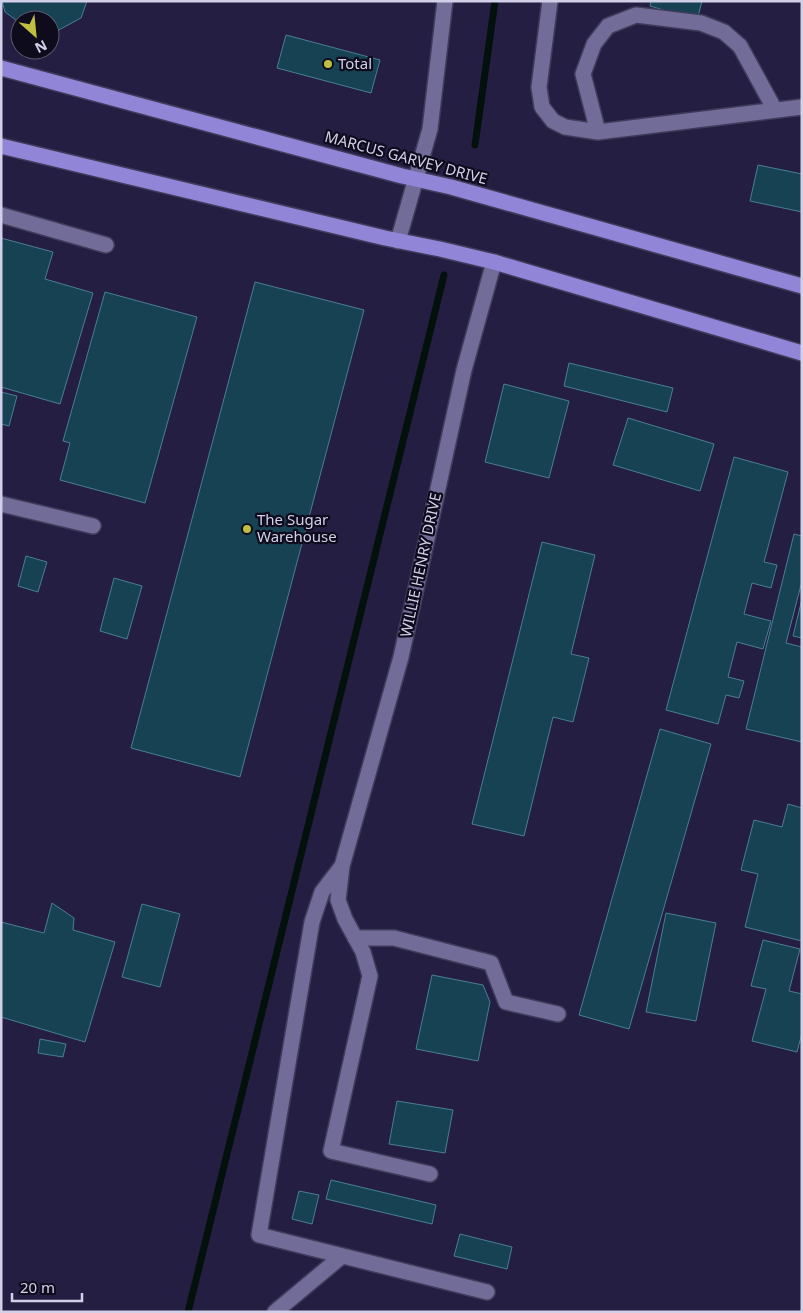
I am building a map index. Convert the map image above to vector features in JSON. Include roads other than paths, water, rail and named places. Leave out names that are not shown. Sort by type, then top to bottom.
[{"type":"highway","name":"MARCUS GARVEY DRIVE","points":[[1,68],[451,187],[802,286]]},
{"type":"highway","points":[[1,146],[398,241],[494,262],[802,353]]},
{"type":"street","points":[[398,241],[430,129],[446,1]]},
{"type":"street","points":[[550,1],[539,87],[542,107],[553,121],[565,127],[598,132],[802,106]]},
{"type":"street","points":[[598,132],[583,74],[594,44],[608,26],[636,15],[701,23],[724,32],[740,46],[775,110]]},
{"type":"street","points":[[1,215],[106,245]]},
{"type":"street","name":"WILLIE HENRY DRIVE","points":[[342,866],[401,657],[464,370],[494,262]]},
{"type":"street","points":[[1,504],[93,526]]},
{"type":"street","points":[[342,866],[338,900],[345,919],[363,952],[370,976],[331,1151],[430,1174]]},
{"type":"street","points":[[342,866],[322,892],[312,922],[259,1235],[487,1292]]},
{"type":"street","points":[[355,938],[394,938],[491,963],[506,1002],[558,1014]]},
{"type":"street","points":[[276,1312],[342,1256]]},
{"type":"waterway","points":[[475,145],[495,1]]},
{"type":"waterway","points":[[188,1312],[444,275]]},
{"type":"place","name":"Total","points":[[328,64]]},
{"type":"place","name":"The Sugar Warehouse","points":[[247,529]]}]
